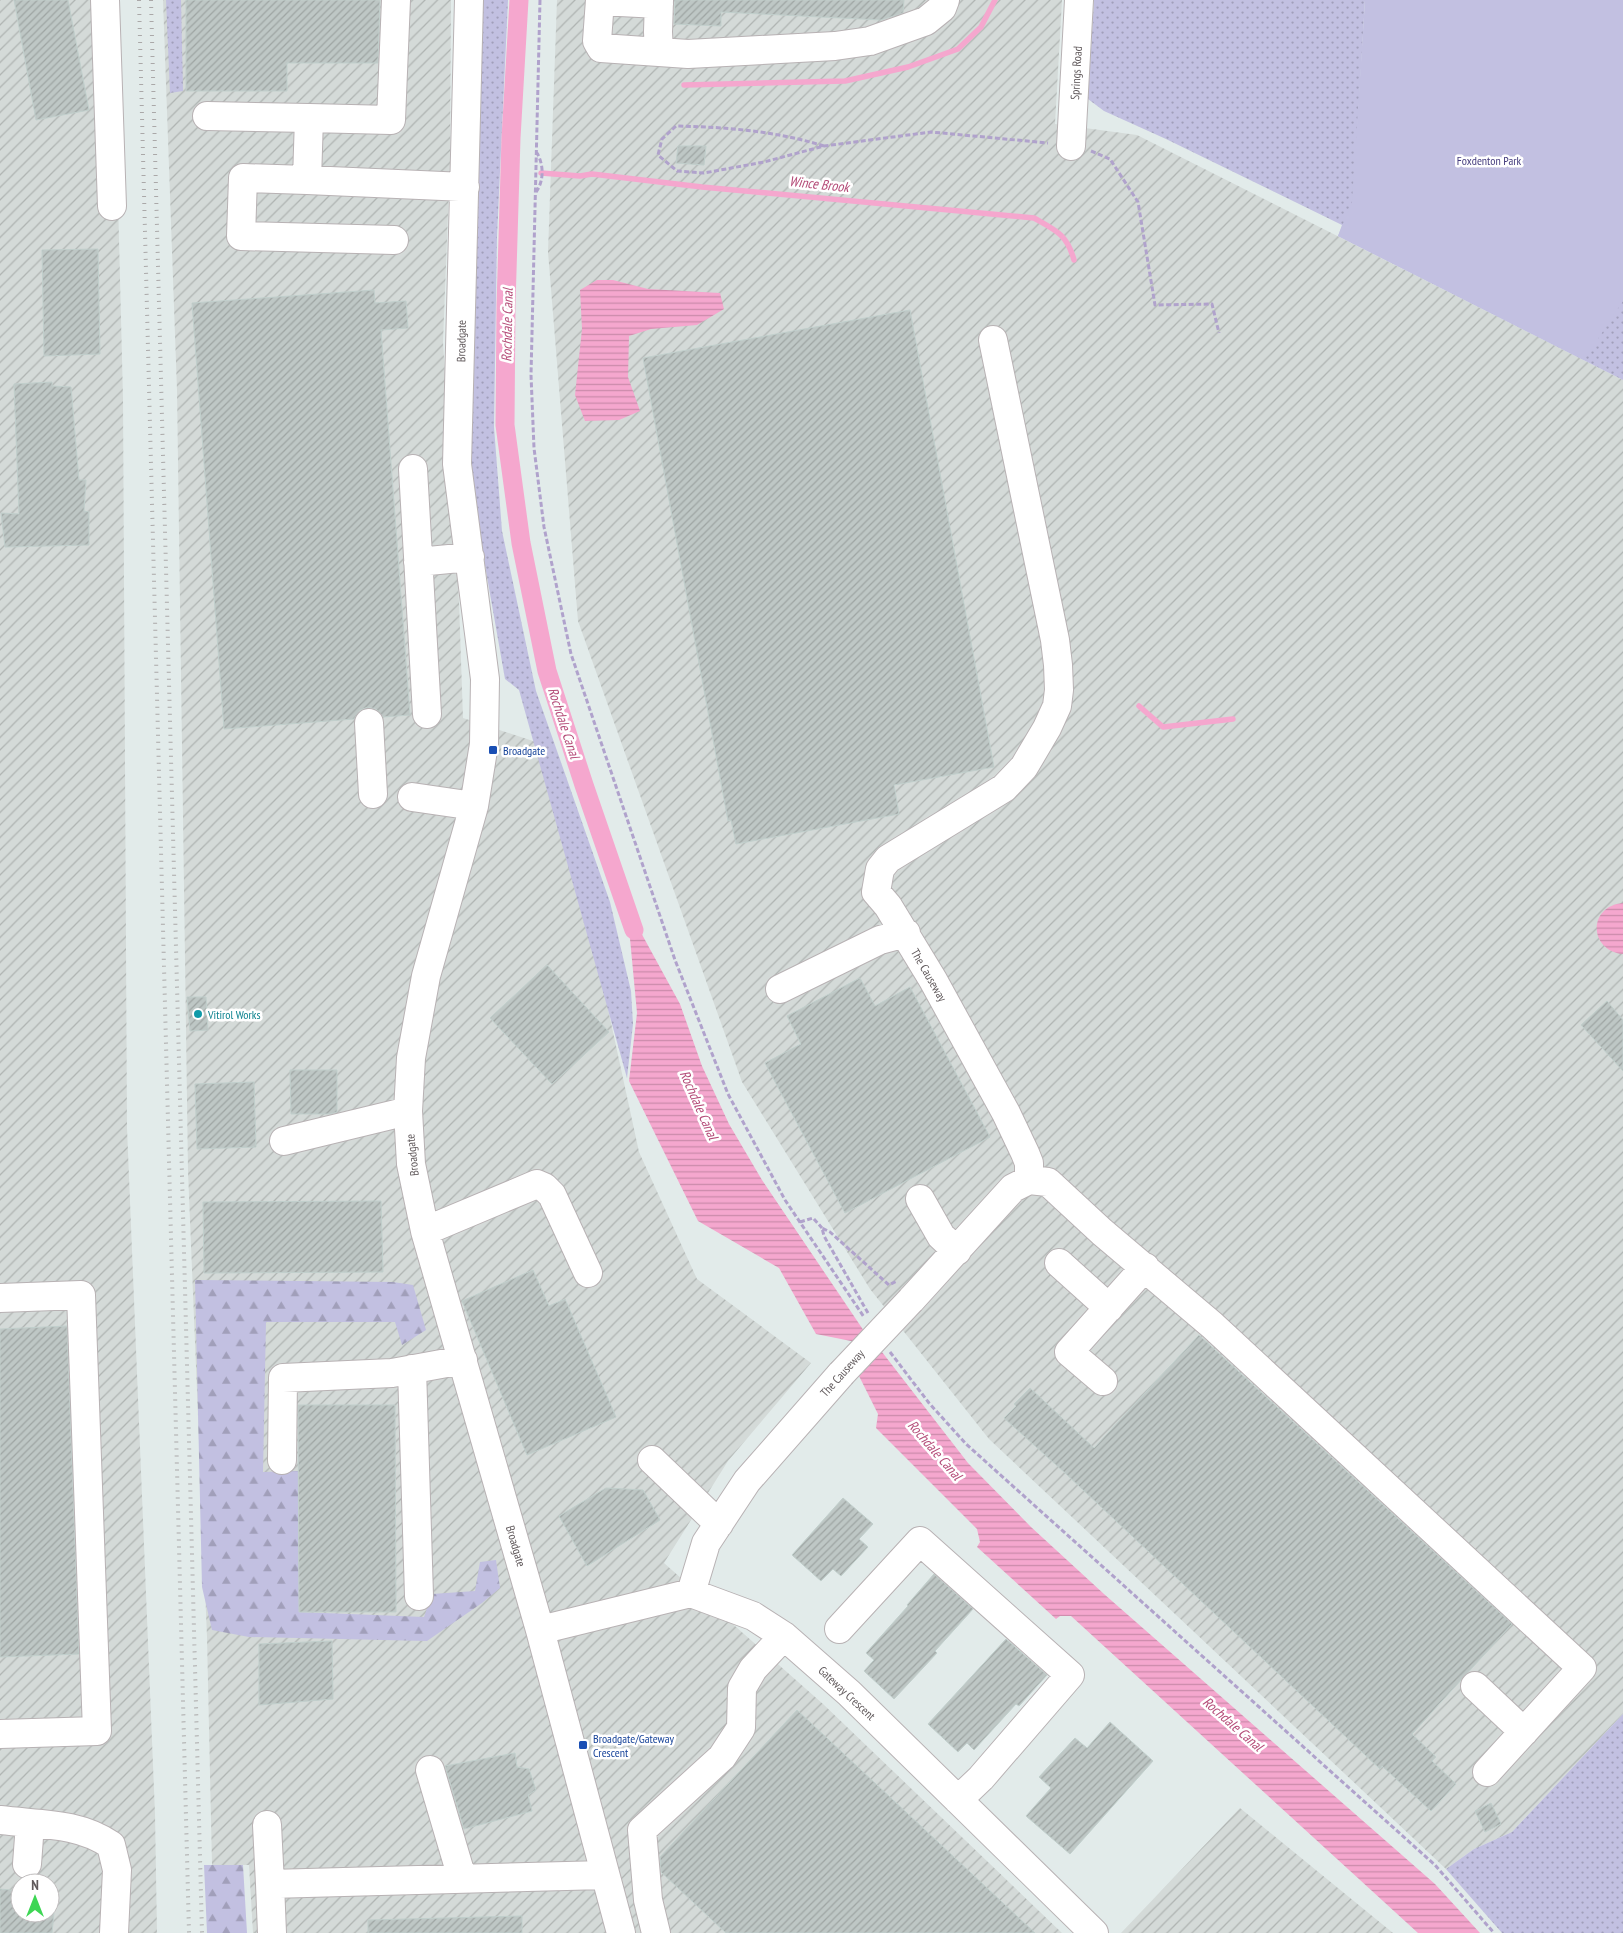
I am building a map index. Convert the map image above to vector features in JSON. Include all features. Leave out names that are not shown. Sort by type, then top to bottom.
[{"type":"street","points":[[105,0],[112,206]]},
{"type":"street","points":[[207,116],[391,120],[396,0]]},
{"type":"street","name":"Broadgate","points":[[470,0],[458,464],[485,679],[484,744],[474,806],[426,976],[411,1058],[408,1111],[411,1164],[425,1231],[540,1630],[621,1933]]},
{"type":"street","points":[[659,52],[659,2],[600,1],[597,41],[601,48],[659,52],[688,54],[835,46],[870,41],[926,20],[942,8],[945,0]]},
{"type":"street","name":"Springs Road","points":[[1071,146],[1079,0]]},
{"type":"street","points":[[307,180],[309,118]]},
{"type":"street","points":[[394,240],[241,236],[243,178],[465,187]]},
{"type":"street","name":"The Causeway","points":[[691,1593],[706,1543],[747,1481],[841,1374],[957,1251],[1013,1188],[1029,1180],[1029,1163],[1006,1113],[906,933],[876,892],[880,869],[888,859],[1004,788],[1024,767],[1047,728],[1056,706],[1059,690],[1055,640],[993,340]]},
{"type":"street","points":[[413,470],[427,714]]},
{"type":"street","points":[[418,562],[470,557]]},
{"type":"street","points":[[369,723],[373,794]]},
{"type":"street","points":[[412,797],[474,806]]},
{"type":"street","points":[[780,989],[880,940],[906,933]]},
{"type":"street","points":[[284,1141],[408,1111]]},
{"type":"street","points":[[1029,1180],[1048,1182],[1102,1232],[1212,1325],[1582,1668],[1487,1772]]},
{"type":"street","points":[[425,1231],[538,1184],[544,1187],[552,1196],[588,1273]]},
{"type":"street","points":[[920,1199],[941,1236],[957,1251]]},
{"type":"street","points":[[1059,1263],[1109,1308]]},
{"type":"street","points":[[1103,1381],[1069,1352],[1145,1267]]},
{"type":"street","points":[[0,1298],[81,1294],[97,1731],[0,1734]]},
{"type":"street","points":[[282,1460],[283,1378],[392,1373],[463,1360]]},
{"type":"street","points":[[412,1369],[419,1596]]},
{"type":"street","points":[[652,1460],[719,1524]]},
{"type":"street","points":[[839,1629],[920,1541],[1070,1675],[980,1778],[958,1800]]},
{"type":"street","points":[[540,1630],[691,1593]]},
{"type":"street","name":"Gateway Crescent","points":[[691,1593],[753,1616],[784,1636],[849,1693],[1094,1933]]},
{"type":"street","points":[[656,1933],[648,1900],[642,1830],[722,1757],[741,1728],[742,1688],[753,1669],[784,1636]]},
{"type":"street","points":[[1475,1686],[1524,1732]]},
{"type":"street","points":[[430,1770],[462,1878]]},
{"type":"street","points":[[0,1820],[78,1828],[97,1835],[111,1845],[117,1870],[114,1933]]},
{"type":"street","points":[[27,1864],[30,1824]]},
{"type":"street","points":[[267,1824],[272,1933]]},
{"type":"street","points":[[270,1884],[605,1875]]},
{"type":"path","points":[[540,0],[531,375],[534,448],[544,527],[571,654],[675,960],[728,1094],[784,1200],[866,1321],[868,1312],[824,1236],[822,1228]]},
{"type":"path","points":[[824,146],[795,137],[727,128],[676,126],[662,139],[658,155],[677,171],[704,173],[764,162],[824,146],[931,132],[1071,146],[1095,153],[1110,159],[1138,202],[1156,305],[1212,304],[1219,333]]},
{"type":"path","points":[[536,192],[541,185],[542,161],[537,152]]},
{"type":"path","points":[[800,1222],[813,1218],[822,1228],[830,1232],[889,1285],[898,1280],[913,1298]]},
{"type":"path","points":[[884,1344],[929,1403],[966,1444],[1435,1865],[1494,1933]]},
{"type":"shaded area","points":[[0,0],[113,0],[123,398],[127,1128],[155,1814],[157,1933],[0,1933]]},
{"type":"shaded area","points":[[163,0],[451,0],[450,162],[443,342],[459,602],[463,718],[539,743],[587,912],[639,1152],[697,1279],[811,1363],[728,1461],[664,1563],[823,1704],[1062,1933],[253,1933],[249,1865],[212,1865],[207,1637],[188,1171],[177,390]]},
{"type":"shaded area","points":[[557,0],[1062,0],[1055,124],[1137,135],[1623,380],[1623,1714],[1512,1832],[1474,1849],[1446,1869],[989,1439],[870,1289],[742,1082],[578,621],[548,252]]},
{"type":"shaded area","points":[[1240,1808],[1393,1933],[1121,1933]]},
{"type":"green space","points":[[166,0],[181,0],[183,91],[170,93]]},
{"type":"green space","points":[[480,0],[508,0],[497,236],[494,427],[502,531],[536,691],[610,902],[631,991],[633,1024],[627,1078],[519,690],[505,679],[480,537],[466,429]]},
{"type":"green space","points":[[1094,0],[1365,0],[1354,187],[1623,0],[1623,380],[1338,236],[1342,225],[1166,139],[1104,111],[1088,99]]},
{"type":"green space","name":"Foxdenton Park","points":[[1365,0],[1623,0],[1623,301],[1584,360],[1338,236],[1352,202]]},
{"type":"green space","points":[[195,1280],[393,1282],[413,1285],[426,1330],[402,1345],[395,1322],[266,1322],[263,1472],[298,1471],[299,1612],[424,1617],[432,1594],[475,1591],[480,1562],[496,1560],[500,1588],[482,1603],[427,1641],[249,1637],[212,1630],[202,1587]]},
{"type":"green space","points":[[1623,1714],[1623,1933],[1502,1933],[1446,1869],[1474,1849],[1512,1832]]},
{"type":"green space","points":[[204,1865],[243,1865],[247,1933],[207,1933]]},
{"type":"water","points":[[597,280],[613,280],[648,289],[720,293],[724,309],[697,325],[651,329],[629,336],[628,377],[640,411],[619,420],[585,421],[575,395],[582,329],[580,290]]},
{"type":"water","points":[[1623,903],[1623,954],[1612,951],[1603,945],[1598,937],[1597,928],[1598,919],[1603,912],[1612,906]]},
{"type":"water","points":[[627,907],[680,1004],[702,1066],[729,1124],[762,1180],[864,1331],[856,1342],[816,1334],[779,1268],[698,1221],[629,1081],[637,1013]]},
{"type":"water","points":[[882,1352],[968,1463],[1031,1527],[1104,1594],[1435,1884],[1480,1933],[1418,1933],[1071,1616],[1060,1616],[1056,1619],[977,1547],[980,1542],[977,1529],[876,1428],[878,1414],[859,1376]]},
{"type":"building","points":[[14,0],[68,0],[89,110],[36,120]]},
{"type":"building","points":[[186,0],[380,0],[378,63],[287,63],[287,91],[186,91]]},
{"type":"building","points":[[675,0],[904,0],[903,13],[881,20],[721,12],[721,26],[674,24]]},
{"type":"building","points":[[678,146],[706,146],[704,165],[676,163]]},
{"type":"building","points":[[98,249],[100,354],[44,356],[42,250]]},
{"type":"building","points":[[374,290],[375,303],[406,301],[408,328],[381,330],[410,715],[383,717],[376,709],[368,707],[360,710],[354,719],[224,729],[192,303]]},
{"type":"building","points":[[910,310],[994,767],[894,785],[899,814],[736,844],[731,820],[728,821],[643,358]]},
{"type":"building","points":[[52,382],[52,386],[71,387],[79,480],[86,480],[84,511],[89,512],[89,545],[5,547],[1,513],[19,514],[14,384]]},
{"type":"building","points":[[547,965],[609,1032],[552,1084],[490,1018]]},
{"type":"building","points":[[860,978],[875,1006],[910,987],[990,1137],[845,1213],[765,1063],[801,1044],[787,1016]]},
{"type":"building","name":"Vitirol Works","points":[[187,997],[206,997],[208,1030],[190,1031]]},
{"type":"building","points":[[1607,1001],[1623,1020],[1623,1071],[1581,1025]]},
{"type":"building","points":[[290,1070],[337,1070],[337,1112],[330,1114],[291,1114]]},
{"type":"building","points":[[254,1082],[256,1147],[197,1149],[195,1084]]},
{"type":"building","points":[[381,1201],[383,1272],[204,1273],[203,1202]]},
{"type":"building","points":[[533,1270],[549,1306],[565,1299],[616,1417],[527,1455],[462,1301]]},
{"type":"building","points":[[67,1326],[79,1654],[0,1657],[0,1329]]},
{"type":"building","points":[[1199,1335],[1512,1624],[1412,1734],[1436,1757],[1432,1761],[1456,1784],[1431,1811],[1382,1766],[1380,1769],[1004,1418],[1016,1406],[1014,1404],[1030,1388],[1094,1448]]},
{"type":"building","points":[[298,1405],[395,1405],[396,1612],[299,1612]]},
{"type":"building","points":[[606,1488],[643,1490],[660,1520],[587,1566],[559,1516]]},
{"type":"building","points":[[843,1498],[873,1524],[859,1539],[868,1547],[841,1576],[833,1569],[821,1581],[792,1555]]},
{"type":"building","points":[[934,1574],[973,1609],[935,1651],[937,1653],[894,1699],[864,1671],[874,1660],[866,1653]]},
{"type":"building","points":[[1006,1639],[1047,1675],[1019,1706],[1016,1704],[974,1750],[967,1743],[958,1752],[928,1724]]},
{"type":"building","points":[[332,1641],[333,1699],[259,1705],[259,1644]]},
{"type":"building","points":[[797,1710],[1035,1933],[726,1933],[661,1872],[660,1857]]},
{"type":"building","points":[[1110,1722],[1153,1761],[1070,1854],[1026,1816],[1051,1788],[1039,1777],[1075,1738],[1087,1748]]},
{"type":"building","points":[[515,1753],[517,1767],[529,1769],[536,1790],[528,1795],[532,1811],[464,1829],[445,1766]]},
{"type":"building","points":[[1491,1803],[1501,1824],[1485,1832],[1475,1811]]},
{"type":"building","points":[[0,1889],[10,1890],[10,1923],[53,1923],[52,1933],[0,1933]]},
{"type":"building","points":[[522,1916],[522,1933],[368,1933],[368,1920]]},
{"type":"waterway","name":"Rochdale Canal","points":[[519,0],[511,138],[506,305],[505,425],[521,543],[547,671],[634,930]]},
{"type":"waterway","points":[[684,85],[845,81],[908,67],[958,49],[981,27],[995,0]]},
{"type":"waterway","name":"Wince Brook","points":[[541,173],[580,176],[592,174],[702,187],[1034,218],[1064,238],[1074,260]]},
{"type":"waterway","name":"Wince Brook","points":[[1139,706],[1163,727],[1233,719]]},
{"type":"railway","points":[[139,0],[189,1933]]},
{"type":"railway","points":[[151,0],[202,1933]]},
{"type":"place","name":"Broadgate","points":[[493,750]]},
{"type":"place","name":"Vitirol Works","points":[[198,1014]]},
{"type":"place","name":"Broadgate/Gateway Crescent","points":[[583,1745]]}]
